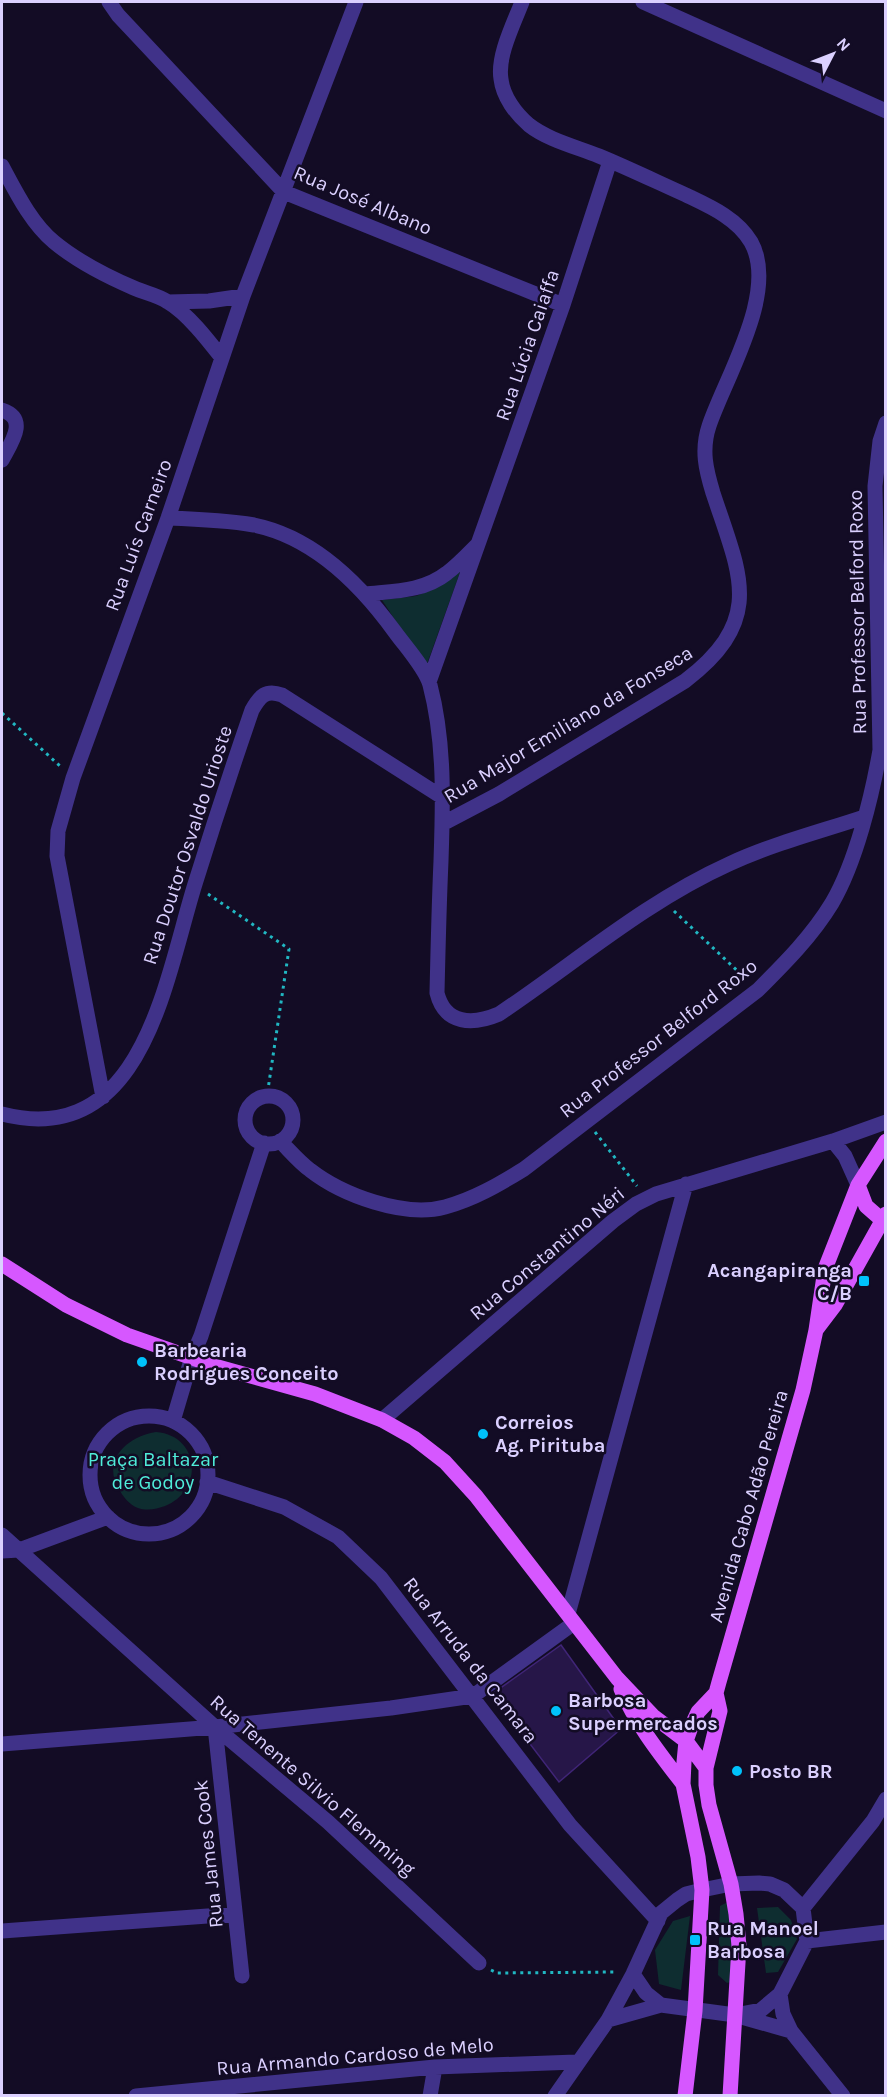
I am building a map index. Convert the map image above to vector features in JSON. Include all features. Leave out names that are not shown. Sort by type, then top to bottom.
[{"type":"main road","name":"Avenida Cabo Adão Pereira","points":[[683,1784],[686,1742],[698,1712],[716,1693],[803,1390],[816,1330],[825,1269],[858,1185],[885,1141]]},
{"type":"main road","points":[[858,1185],[866,1206],[884,1220]]},
{"type":"main road","name":"Avenida Cabo Adão Pereira","points":[[816,1330],[835,1305],[884,1220]]},
{"type":"main road","points":[[2,1264],[76,1310],[127,1335],[218,1367],[315,1394],[382,1420],[414,1438],[445,1462],[476,1496],[617,1678],[653,1716],[686,1742],[706,1768],[709,1805],[731,1884],[739,1946],[730,2096]]},
{"type":"main road","points":[[617,1678],[635,1718],[683,1784],[698,1857],[702,1890],[695,2011],[685,2096]]},
{"type":"main road","name":"Avenida Cabo Adão Pereira","points":[[706,1768],[720,1711],[716,1693]]},
{"type":"street","name":"Rua José Albano","points":[[109,2],[118,15],[284,192],[563,305]]},
{"type":"street","name":"Rua Luís Carneiro","points":[[103,1097],[57,856],[58,831],[73,778],[168,518],[243,296],[356,2]]},
{"type":"street","name":"Rua Major Emiliano da Fonseca","points":[[442,824],[499,794],[686,681],[708,664],[723,646],[734,626],[741,599],[738,570],[707,473],[704,452],[708,428],[748,332],[759,288],[758,261],[751,241],[735,223],[714,208],[610,161],[550,137],[530,126],[511,107],[501,79],[503,52],[522,2]]},
{"type":"street","points":[[643,2],[885,111]]},
{"type":"street","name":"Rua Lúcia Caiaffa","points":[[429,682],[563,305],[610,161]]},
{"type":"street","points":[[2,166],[37,224],[52,240],[100,271],[168,302],[196,328],[222,358]]},
{"type":"street","points":[[168,302],[209,301],[243,296]]},
{"type":"street","points":[[2,410],[9,412],[16,426],[15,436],[2,460]]},
{"type":"street","name":"Rua Professor Belford Roxo","points":[[280,1142],[310,1170],[335,1186],[373,1202],[405,1209],[442,1208],[483,1194],[524,1170],[758,990],[792,957],[833,901],[851,860],[874,781],[880,750],[876,486],[880,441],[885,423]]},
{"type":"street","points":[[168,518],[214,520],[256,526],[295,539],[330,562],[365,594],[387,620],[429,682],[438,725],[442,797],[436,993],[447,1013],[456,1018],[484,1021],[500,1014],[591,947],[662,900],[730,864],[864,817]]},
{"type":"street","name":"Rua Lúcia Caiaffa","points":[[365,594],[410,590],[429,584],[447,573],[481,541]]},
{"type":"street","name":"Rua Doutor Osvaldo Urioste","points":[[2,1114],[19,1119],[52,1120],[75,1113],[103,1097],[131,1066],[158,1008],[195,884],[252,710],[258,699],[266,693],[273,691],[282,695],[442,797]]},
{"type":"street","points":[[267,1096],[275,1096],[283,1100],[292,1113],[291,1130],[280,1142],[264,1143],[250,1134],[245,1118],[252,1103],[267,1096]]},
{"type":"street","name":"Rua Constantino Néri","points":[[382,1420],[613,1221],[636,1204],[686,1184],[833,1141],[885,1122]]},
{"type":"street","points":[[833,1141],[845,1156],[858,1185]]},
{"type":"street","points":[[173,1421],[192,1357],[201,1336],[264,1143]]},
{"type":"street","points":[[2,1744],[215,1727],[391,1708],[473,1696],[571,1619],[686,1184]]},
{"type":"street","points":[[153,1416],[173,1421],[189,1431],[200,1446],[207,1463],[207,1482],[202,1500],[194,1513],[182,1524],[167,1531],[136,1532],[108,1517],[96,1500],[90,1481],[91,1460],[100,1441],[114,1426],[132,1418],[153,1416]]},
{"type":"street","name":"Rua Arruda da Camara","points":[[207,1482],[284,1507],[338,1537],[381,1578],[570,1825],[658,1922]]},
{"type":"street","points":[[2,1551],[19,1550],[108,1517]]},
{"type":"street","name":"Rua Tenente Silvio Flemming","points":[[2,1535],[215,1727],[328,1822],[479,1963]]},
{"type":"street","name":"Rua James Cook","points":[[215,1727],[242,1976]]},
{"type":"street","points":[[803,1908],[873,1821],[885,1799]]},
{"type":"street","points":[[555,2096],[576,2062],[608,2020],[633,1974],[661,1913],[676,1899],[686,1894],[731,1884],[770,1884],[784,1890],[803,1908],[807,1941],[780,1994],[760,2010],[735,2015]]},
{"type":"street","points":[[2,1931],[235,1914]]},
{"type":"street","points":[[807,1941],[885,1932]]},
{"type":"street","points":[[633,1974],[646,1993],[661,2005]]},
{"type":"street","points":[[780,1994],[783,2014],[791,2031],[843,2096]]},
{"type":"street","points":[[608,2020],[661,2005],[735,2015],[791,2031]]},
{"type":"street","name":"Rua Armando Cardoso de Melo","points":[[136,2096],[266,2090],[435,2067],[576,2062]]},
{"type":"street","points":[[429,2096],[435,2067]]},
{"type":"path","points":[[2,713],[73,778]]},
{"type":"path","points":[[195,884],[289,949],[267,1096]]},
{"type":"path","points":[[662,900],[758,990]]},
{"type":"path","points":[[586,1122],[647,1199]]},
{"type":"path","points":[[479,1963],[497,1973],[619,1972],[633,1974]]},
{"type":"green space","points":[[463,564],[427,664],[414,649],[382,600],[416,596],[431,590]]},
{"type":"green space","name":"Praça Baltazar de Godoy","points":[[156,1432],[170,1435],[181,1443],[192,1464],[191,1476],[187,1488],[178,1498],[162,1507],[141,1509],[132,1505],[123,1495],[114,1478],[113,1468],[115,1459],[127,1444],[146,1434]]},
{"type":"green space","points":[[728,1902],[733,1909],[733,1981],[727,1983],[718,1975],[720,1906]]},
{"type":"green space","points":[[778,1907],[791,1920],[797,1939],[778,1972],[766,1973],[757,1908]]},
{"type":"green space","points":[[690,1916],[681,1990],[659,1984],[655,1950],[673,1921]]},
{"type":"building","name":"Barbosa Supermercados","points":[[561,1645],[621,1729],[559,1782],[492,1694]]},
{"type":"place","name":"Acangapiranga C/B","points":[[864,1281]]},
{"type":"place","name":"Barbearia Rodrigues Conceito","points":[[142,1362]]},
{"type":"place","name":"Correios Ag. Pirituba","points":[[483,1434]]},
{"type":"place","name":"Barbosa Supermercados","points":[[556,1711]]},
{"type":"place","name":"Posto BR","points":[[737,1771]]},
{"type":"place","name":"Rua Manoel Barbosa","points":[[695,1940]]}]
